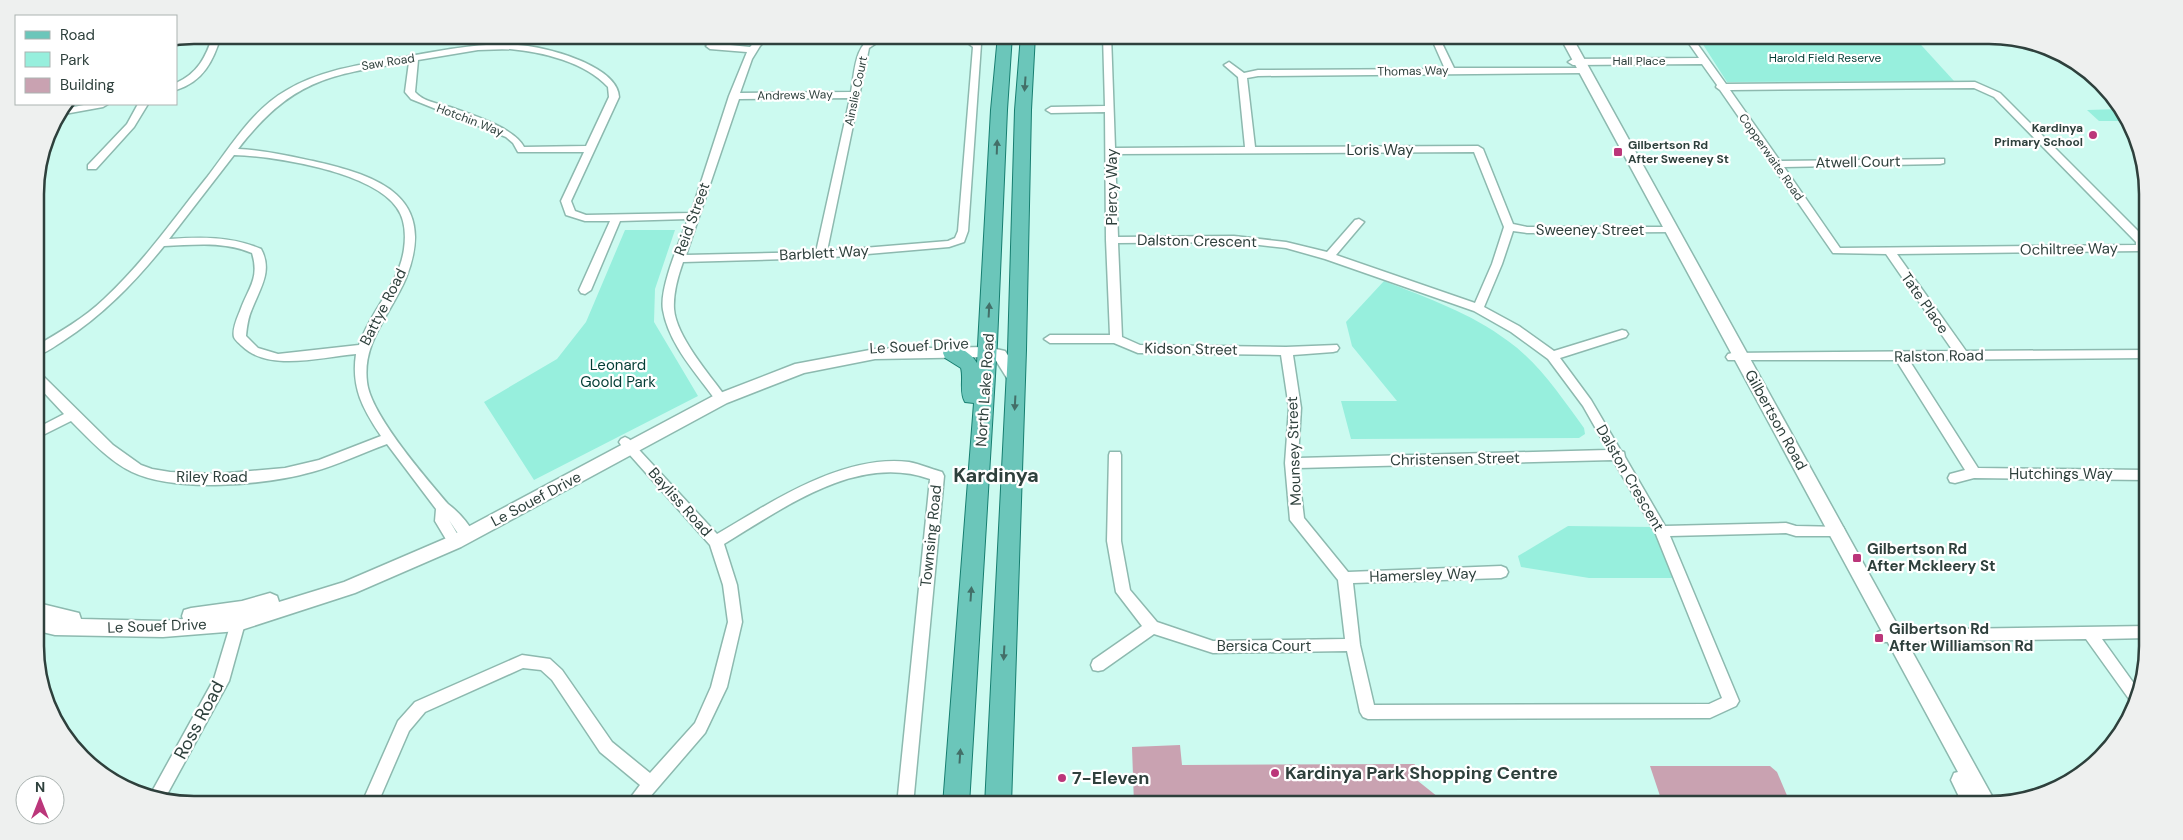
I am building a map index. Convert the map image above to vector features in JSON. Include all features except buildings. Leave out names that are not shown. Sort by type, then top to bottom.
[{"type":"main road","name":"North Lake Road","points":[[957,796],[981,446],[991,346],[1002,44]]},
{"type":"main road","name":"North Lake Road","points":[[998,796],[1016,379],[1023,110],[1027,44]]},
{"type":"main road","points":[[991,346],[1004,337],[1009,276],[1020,254]]},
{"type":"main road","points":[[952,353],[966,359],[972,370],[971,410],[981,446]]},
{"type":"street","points":[[178,86],[194,78],[204,69],[214,44]]},
{"type":"street","name":"Reid Street","points":[[719,395],[679,341],[668,308],[673,274],[678,258],[695,216],[734,96],[752,50],[758,44]]},
{"type":"street","name":"Ainslie Court","points":[[822,255],[866,46],[868,44]]},
{"type":"street","name":"Ainslie Court","points":[[963,231],[978,46],[975,44]]},
{"type":"street","name":"Piercy Way","points":[[1107,44],[1112,151],[1111,240],[1116,339]]},
{"type":"street","points":[[1438,44],[1450,70]]},
{"type":"street","name":"Gilbertson Road","points":[[1564,44],[1578,66],[1668,229],[1889,636],[1982,796]]},
{"type":"street","name":"Gilbertson Road","points":[[1569,44],[1578,66]]},
{"type":"street","name":"Copperwaite Road","points":[[1693,44],[1721,87],[1837,252]]},
{"type":"street","name":"Saw Road","points":[[44,347],[81,324],[107,303],[126,284],[232,152],[276,102],[301,86],[341,71],[464,48],[518,46],[547,52],[593,72],[613,87],[614,97],[566,201],[570,213],[585,218],[695,216]]},
{"type":"street","points":[[710,46],[752,50]]},
{"type":"street","name":"Hotchin Way","points":[[414,58],[410,92],[414,97],[426,104],[488,124],[514,138],[521,150],[589,149]]},
{"type":"street","name":"Hall Place","points":[[1578,66],[1705,61]]},
{"type":"street","points":[[1229,65],[1242,76],[1250,150]]},
{"type":"street","name":"Thomas Way","points":[[1242,76],[1258,72],[1450,70],[1578,66]]},
{"type":"street","name":"Ochiltree Way","points":[[1721,87],[1975,85],[1997,95],[2139,237]]},
{"type":"street","name":"Andrews Way","points":[[734,96],[856,95]]},
{"type":"street","points":[[70,110],[98,105]]},
{"type":"street","points":[[92,167],[131,125],[143,105]]},
{"type":"street","points":[[1051,110],[1110,109]]},
{"type":"street","name":"Loris Way","points":[[1112,151],[1478,149],[1509,227]]},
{"type":"street","name":"Battye Road","points":[[232,152],[260,154],[354,173],[384,187],[399,202],[408,219],[411,235],[408,254],[400,278],[361,349],[361,386],[373,412],[390,438],[443,508],[442,521],[459,535]]},
{"type":"street","name":"Atwell Court","points":[[1776,164],[1940,161]]},
{"type":"street","points":[[585,290],[616,218]]},
{"type":"street","points":[[1329,256],[1359,222]]},
{"type":"street","points":[[1478,308],[1497,264],[1509,227]]},
{"type":"street","name":"Sweeney Street","points":[[1509,227],[1527,230],[1668,229]]},
{"type":"street","name":"Barblett Way","points":[[678,258],[822,255],[949,244],[960,240],[963,231]]},
{"type":"street","name":"Dalston Crescent","points":[[1111,240],[1234,239],[1286,245],[1329,256],[1478,308],[1515,329],[1552,356],[1586,403],[1619,455],[1661,531],[1731,701],[1710,711],[1368,712],[1353,645]]},
{"type":"street","points":[[159,243],[227,241],[244,244],[257,251],[262,264],[261,276],[242,318],[240,337],[254,352],[278,358],[361,349]]},
{"type":"street","name":"Ochiltree Way","points":[[1837,252],[2139,248]]},
{"type":"street","name":"Tate Place","points":[[1889,251],[1962,355]]},
{"type":"street","points":[[1552,356],[1622,334]]},
{"type":"street","name":"Kidson Street","points":[[1050,339],[1116,339],[1138,349],[1286,351],[1333,348]]},
{"type":"street","name":"Le Souef Drive","points":[[719,395],[801,368],[875,354],[952,353],[991,346]]},
{"type":"street","name":"Le Souef Drive","points":[[991,346],[1000,355],[1016,379]]},
{"type":"street","name":"Le Souef Drive","points":[[44,625],[55,627],[163,628],[240,616],[349,588],[459,535],[719,395],[799,363],[875,347],[991,346],[1017,350]]},
{"type":"street","name":"Mounsey Street","points":[[1286,351],[1294,408],[1291,463],[1296,520],[1345,578]]},
{"type":"street","name":"Ralston Road","points":[[1737,357],[2139,354]]},
{"type":"street","points":[[1900,356],[1974,473]]},
{"type":"street","name":"Riley Road","points":[[44,384],[103,446],[138,469],[177,478],[246,478],[301,470],[390,438]]},
{"type":"street","points":[[44,429],[74,414]]},
{"type":"street","name":"Bayliss Road","points":[[628,445],[716,542],[730,585],[735,622],[719,688],[700,728],[641,796]]},
{"type":"street","points":[[1098,665],[1152,627],[1123,592],[1114,541],[1115,455]]},
{"type":"street","name":"Christensen Street","points":[[1291,463],[1619,455]]},
{"type":"street","name":"Townsing Road","points":[[716,542],[787,501],[831,480],[873,469],[905,467],[937,476],[906,796]]},
{"type":"street","name":"Hutchings Way","points":[[1956,478],[1974,473],[2139,475]]},
{"type":"street","points":[[1661,531],[1786,528],[1796,531],[1830,528]]},
{"type":"street","name":"Hamersley Way","points":[[1345,578],[1501,572]]},
{"type":"street","points":[[1345,578],[1353,645]]},
{"type":"street","name":"Le Souef Drive","points":[[44,613],[65,619],[170,619],[240,616]]},
{"type":"street","name":"Ross Road","points":[[160,792],[221,681],[240,616]]},
{"type":"street","name":"Bersica Court","points":[[1152,627],[1213,647],[1353,645]]},
{"type":"street","points":[[1889,636],[2139,632]]},
{"type":"street","points":[[2090,633],[2132,692]]},
{"type":"street","name":"Gilbertson Road","points":[[1889,636],[1969,796]]},
{"type":"street","points":[[373,796],[403,726],[420,707],[522,661],[545,664],[557,675],[606,747],[651,784]]},
{"type":"green space","name":"Harold Field Reserve","points":[[1703,44],[1920,44],[1954,81],[1727,82]]},
{"type":"green space","points":[[2112,109],[2120,121],[2099,121],[2087,110]]},
{"type":"green space","name":"Leonard Goold Park","points":[[625,230],[675,230],[655,289],[654,322],[698,396],[534,480],[484,402],[557,359],[586,322]]},
{"type":"green space","points":[[1384,281],[1464,314],[1508,341],[1540,370],[1584,428],[1585,434],[1579,438],[1351,439],[1341,401],[1397,401],[1352,346],[1346,322]]},
{"type":"green space","points":[[1568,526],[1653,527],[1675,578],[1589,578],[1521,567],[1518,556]]},
{"type":"place","name":"Kardinya Primary School","points":[[2093,135]]},
{"type":"place","name":"Gilbertson Rd After Sweeney St","points":[[1618,152]]},
{"type":"place","name":"Gilbertson Rd After Mckleery St","points":[[1857,558]]},
{"type":"place","name":"Gilbertson Rd After Williamson Rd","points":[[1879,638]]},
{"type":"place","name":"Kardinya Park Shopping Centre","points":[[1275,773]]},
{"type":"place","name":"7-Eleven","points":[[1062,778]]},
{"type":"district","name":"Kardinya","points":[[996,475]]}]
